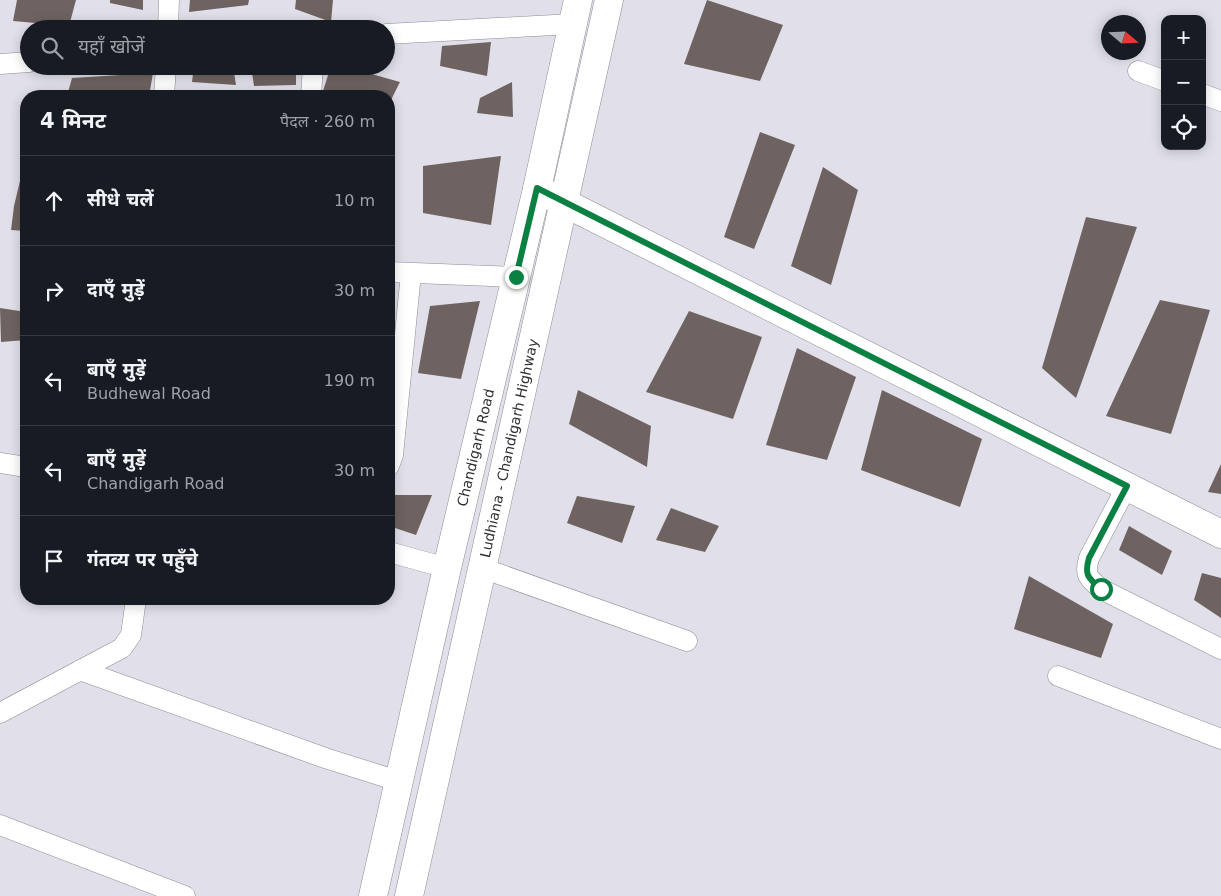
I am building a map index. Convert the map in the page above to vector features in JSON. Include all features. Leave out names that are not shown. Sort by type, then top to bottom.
[{"type":"main road","name":"Ludhiana - Chandigarh Highway","points":[[409,896],[609,0]]},
{"type":"main road","name":"Chandigarh Road","points":[[373,896],[576,12]]},
{"type":"main road","points":[[537,188],[1221,534]]},
{"type":"street","points":[[168,20],[169,0]]},
{"type":"street","points":[[395,33],[576,12]]},
{"type":"street","points":[[0,64],[20,63]]},
{"type":"street","points":[[1138,71],[1161,80]]},
{"type":"street","points":[[164,90],[165,75]]},
{"type":"street","points":[[311,90],[312,75]]},
{"type":"street","points":[[1206,95],[1221,101]]},
{"type":"street","points":[[395,272],[516,277]]},
{"type":"street","points":[[395,436],[412,273]]},
{"type":"street","points":[[0,463],[20,466]]},
{"type":"street","points":[[1127,486],[1089,558],[1086,569],[1090,579],[1101,589],[1221,649]]},
{"type":"street","points":[[395,554],[447,568]]},
{"type":"street","points":[[482,568],[687,641]]},
{"type":"street","points":[[0,713],[122,648],[131,635],[136,605]]},
{"type":"street","points":[[80,670],[324,758],[398,781]]},
{"type":"street","points":[[1058,676],[1221,739]]},
{"type":"street","points":[[0,825],[185,896]]},
{"type":"building","points":[[17,0],[76,0],[71,20],[13,21]]},
{"type":"building","points":[[110,0],[143,0],[143,10],[110,3]]},
{"type":"building","points":[[190,0],[249,0],[248,5],[189,12]]},
{"type":"building","points":[[296,0],[333,0],[331,20],[325,20],[295,9]]},
{"type":"building","points":[[707,0],[783,25],[760,81],[684,64]]},
{"type":"building","points":[[491,42],[487,76],[440,66],[442,46]]},
{"type":"building","points":[[153,75],[150,90],[69,90],[72,78]]},
{"type":"building","points":[[193,75],[234,75],[236,85],[192,82]]},
{"type":"building","points":[[252,75],[296,75],[296,85],[254,86]]},
{"type":"building","points":[[328,75],[375,75],[400,82],[395,92],[395,90],[323,90]]},
{"type":"building","points":[[512,82],[513,117],[477,113],[480,98]]},
{"type":"building","points":[[760,132],[795,145],[754,249],[724,237]]},
{"type":"building","points":[[501,156],[491,225],[423,213],[423,166]]},
{"type":"building","points":[[823,167],[858,190],[831,285],[791,266]]},
{"type":"building","points":[[20,181],[20,231],[11,230]]},
{"type":"building","points":[[1086,217],[1137,227],[1076,398],[1042,368]]},
{"type":"building","points":[[1160,300],[1210,310],[1171,434],[1106,416]]},
{"type":"building","points":[[480,301],[461,379],[418,373],[430,306]]},
{"type":"building","points":[[0,308],[20,311],[20,340],[1,342]]},
{"type":"building","points":[[689,311],[762,337],[733,419],[646,392]]},
{"type":"building","points":[[797,348],[856,377],[827,460],[766,445]]},
{"type":"building","points":[[578,390],[651,426],[647,467],[569,424]]},
{"type":"building","points":[[882,390],[982,439],[960,507],[861,470]]},
{"type":"building","points":[[1221,464],[1221,494],[1208,492]]},
{"type":"building","points":[[395,495],[432,495],[416,535],[395,528]]},
{"type":"building","points":[[577,496],[635,506],[622,543],[567,523]]},
{"type":"building","points":[[671,508],[719,526],[705,552],[656,540]]},
{"type":"building","points":[[1129,526],[1172,551],[1162,575],[1119,550]]},
{"type":"building","points":[[1202,573],[1221,578],[1221,618],[1194,600]]},
{"type":"building","points":[[1029,576],[1113,624],[1101,658],[1014,629]]},
{"type":"route","points":[[516,277],[537,188],[1127,486],[1089,558],[1086,569],[1090,579],[1101,589]]}]
